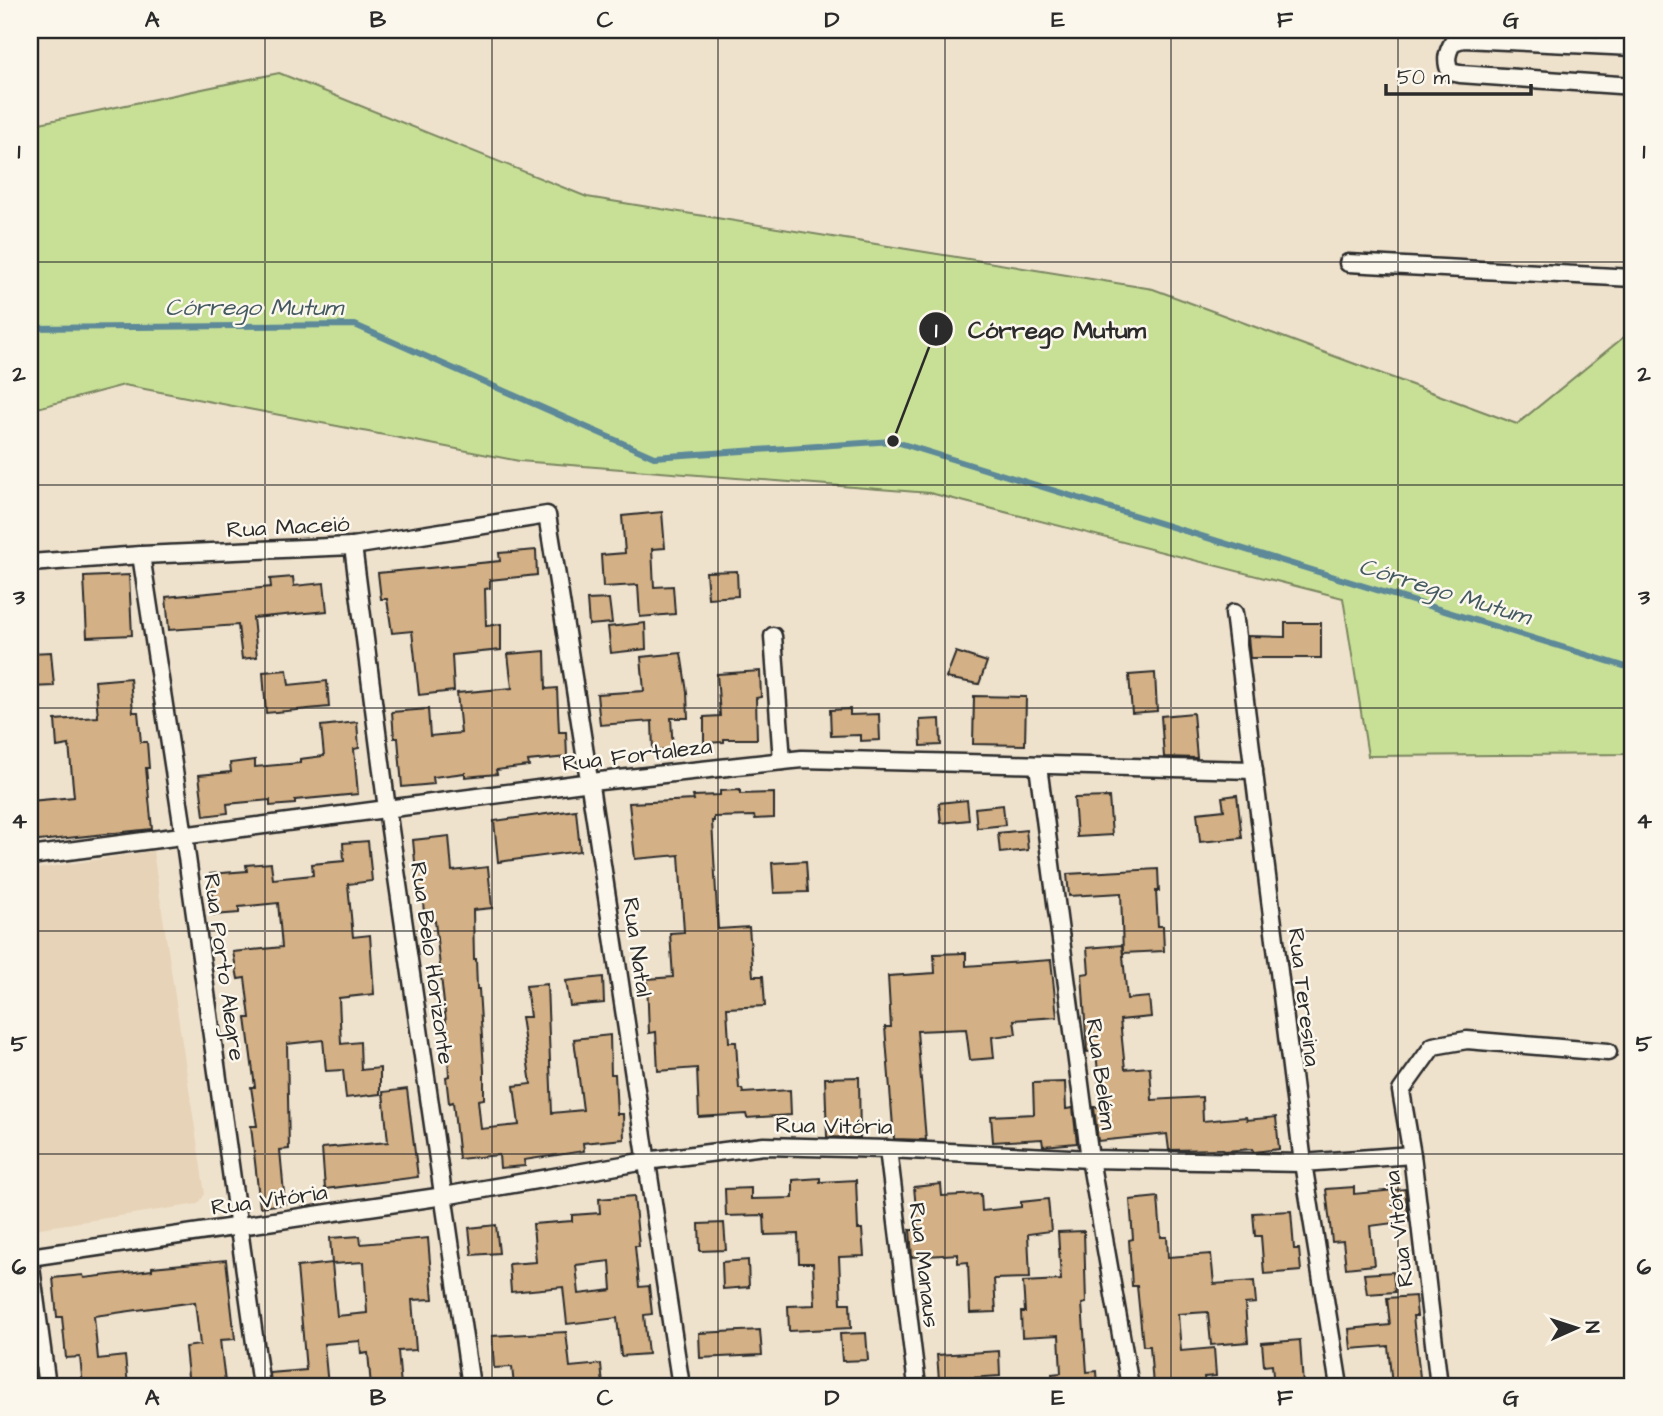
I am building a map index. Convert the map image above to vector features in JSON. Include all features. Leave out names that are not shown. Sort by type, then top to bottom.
[{"type":"street","points":[[1633,47],[1463,38],[1453,42],[1447,52],[1446,63],[1450,72],[1460,74],[1633,86]]},
{"type":"street","points":[[1348,264],[1633,278]]},
{"type":"street","name":"Rua Maceió","points":[[30,563],[141,555],[353,547],[547,515]]},
{"type":"street","name":"Rua Natal","points":[[547,515],[591,782],[681,1386]]},
{"type":"street","name":"Rua Belo Horizonte","points":[[353,547],[387,808],[471,1386]]},
{"type":"street","name":"Rua Porto Alegre","points":[[141,555],[184,836],[261,1386]]},
{"type":"street","name":"Rua Teresina","points":[[1234,613],[1303,1163],[1339,1386]]},
{"type":"street","points":[[773,636],[782,761]]},
{"type":"street","name":"Rua Fortaleza","points":[[30,856],[591,782],[802,759],[1254,770]]},
{"type":"street","name":"Rua Belém","points":[[1038,766],[1090,1159],[1130,1386]]},
{"type":"street","points":[[1412,1155],[1401,1091],[1433,1046],[1466,1040],[1608,1052]]},
{"type":"street","name":"Rua Vitória","points":[[30,1258],[444,1196],[646,1161],[764,1146],[1090,1159],[1303,1163],[1412,1155],[1440,1386]]},
{"type":"street","name":"Rua Manaus","points":[[888,1149],[918,1386]]},
{"type":"street","points":[[30,1258],[47,1386]]},
{"type":"shaded area","points":[[153,851],[205,1194],[198,1204],[34,1229],[30,1203],[30,870]]},
{"type":"green space","points":[[279,73],[587,197],[1153,289],[1517,424],[1625,336],[1633,335],[1633,754],[1368,756],[1343,598],[930,493],[519,461],[124,385],[30,410],[30,125]]},
{"type":"building","points":[[662,512],[665,548],[652,549],[654,587],[673,586],[675,614],[640,617],[638,585],[603,587],[601,555],[625,553],[622,516]]},
{"type":"building","points":[[536,550],[537,575],[490,580],[490,588],[485,589],[486,626],[501,624],[501,650],[452,655],[454,691],[419,695],[412,631],[392,633],[387,599],[381,599],[378,573],[500,561],[499,553]]},
{"type":"building","points":[[737,571],[738,596],[708,598],[706,572]]},
{"type":"building","points":[[129,575],[132,635],[87,637],[84,577]]},
{"type":"building","points":[[293,577],[294,586],[324,583],[327,611],[253,618],[257,657],[242,659],[238,625],[169,630],[166,597],[271,587],[270,579]]},
{"type":"building","points":[[609,599],[612,623],[589,625],[587,600]]},
{"type":"building","points":[[645,623],[646,649],[611,653],[608,627]]},
{"type":"building","points":[[1285,623],[1321,623],[1321,658],[1250,658],[1248,636],[1285,637]]},
{"type":"building","points":[[545,651],[546,689],[557,688],[559,732],[566,732],[567,757],[528,761],[529,766],[496,770],[497,774],[465,777],[465,773],[433,777],[434,784],[402,787],[398,738],[394,738],[392,712],[428,709],[430,736],[461,733],[457,693],[512,688],[508,654]]},
{"type":"building","points":[[51,652],[54,686],[30,687],[30,653]]},
{"type":"building","points":[[956,652],[987,662],[979,684],[946,678]]},
{"type":"building","points":[[681,653],[688,718],[671,718],[673,750],[653,751],[652,721],[600,725],[597,694],[644,691],[641,657]]},
{"type":"building","points":[[287,670],[289,685],[327,681],[329,707],[266,713],[263,672]]},
{"type":"building","points":[[760,671],[761,697],[756,698],[757,739],[724,739],[724,742],[704,743],[704,717],[720,716],[717,674]]},
{"type":"building","points":[[1155,673],[1157,711],[1132,713],[1129,675]]},
{"type":"building","points":[[130,678],[133,712],[138,712],[141,742],[147,742],[149,768],[146,768],[152,829],[30,842],[30,801],[74,797],[69,745],[57,747],[55,720],[98,717],[95,681]]},
{"type":"building","points":[[974,696],[1026,697],[1025,745],[973,744]]},
{"type":"building","points":[[850,709],[850,715],[879,714],[880,740],[860,741],[860,735],[831,736],[830,710]]},
{"type":"building","points":[[1193,713],[1197,758],[1164,757],[1161,716]]},
{"type":"building","points":[[940,719],[941,745],[921,746],[920,720]]},
{"type":"building","points":[[357,722],[359,748],[354,749],[358,794],[295,800],[295,804],[270,806],[270,800],[227,804],[228,813],[204,816],[199,775],[231,772],[230,763],[255,760],[255,767],[300,763],[300,759],[324,756],[321,726]]},
{"type":"building","points":[[740,790],[740,794],[774,793],[774,818],[714,817],[712,821],[718,929],[749,927],[753,976],[763,976],[765,1006],[727,1008],[729,1042],[736,1042],[739,1089],[742,1089],[743,1093],[790,1090],[791,1115],[699,1117],[697,1068],[658,1071],[656,1032],[649,1033],[647,979],[673,977],[670,933],[684,932],[679,855],[635,859],[629,803],[694,800],[693,796],[720,795],[720,791]]},
{"type":"building","points":[[1237,795],[1242,838],[1200,842],[1197,813],[1224,810],[1222,797]]},
{"type":"building","points":[[1109,797],[1112,835],[1077,837],[1074,798]]},
{"type":"building","points":[[967,800],[969,820],[941,823],[939,803]]},
{"type":"building","points":[[1003,805],[1005,825],[977,828],[975,808]]},
{"type":"building","points":[[576,810],[580,851],[498,862],[494,821]]},
{"type":"building","points":[[1026,830],[1028,850],[1000,853],[998,833]]},
{"type":"building","points":[[449,836],[452,871],[488,867],[492,908],[473,910],[474,959],[479,989],[484,1070],[484,1099],[478,1100],[481,1129],[519,1125],[514,1086],[531,1084],[521,1017],[530,1017],[526,986],[547,984],[552,1113],[583,1110],[574,1039],[610,1035],[611,1074],[615,1074],[617,1114],[623,1114],[624,1139],[583,1143],[584,1151],[524,1160],[525,1166],[500,1168],[499,1155],[459,1159],[453,1102],[449,1103],[446,1077],[449,1076],[446,1022],[435,921],[425,922],[422,893],[418,894],[413,840]]},
{"type":"building","points":[[368,841],[372,881],[348,884],[353,937],[370,935],[374,994],[339,998],[341,1044],[360,1042],[361,1070],[380,1068],[380,1094],[346,1098],[343,1070],[326,1071],[323,1040],[287,1044],[289,1149],[280,1150],[285,1204],[260,1207],[251,1126],[257,1126],[246,1018],[250,1018],[245,978],[238,979],[233,952],[282,947],[278,903],[239,907],[239,913],[214,915],[210,874],[247,871],[246,865],[271,863],[273,879],[313,875],[312,864],[344,861],[343,843]]},
{"type":"building","points":[[806,861],[808,892],[774,893],[772,863]]},
{"type":"building","points":[[1158,869],[1158,926],[1163,926],[1164,951],[1123,953],[1121,893],[1069,896],[1067,874]]},
{"type":"building","points":[[1122,945],[1127,999],[1149,997],[1151,1017],[1120,1020],[1125,1069],[1150,1067],[1152,1100],[1202,1097],[1203,1121],[1276,1117],[1279,1149],[1254,1152],[1252,1149],[1169,1150],[1167,1134],[1098,1141],[1094,1107],[1101,1107],[1096,1051],[1087,1052],[1082,974],[1089,973],[1087,948]]},
{"type":"building","points":[[966,953],[966,966],[1051,960],[1057,1017],[1014,1020],[1016,1034],[992,1037],[994,1058],[970,1060],[966,1029],[917,1031],[926,1140],[894,1139],[885,1027],[891,1027],[888,976],[935,973],[934,954]]},
{"type":"building","points":[[603,977],[604,1003],[570,1006],[566,981]]},
{"type":"building","points":[[859,1077],[860,1138],[827,1137],[825,1078]]},
{"type":"building","points":[[1065,1082],[1066,1109],[1073,1108],[1077,1143],[1043,1146],[1042,1139],[993,1142],[991,1116],[1034,1114],[1033,1083]]},
{"type":"building","points":[[407,1089],[418,1177],[325,1189],[322,1148],[388,1142],[383,1092]]},
{"type":"building","points":[[820,1178],[820,1182],[856,1180],[858,1229],[862,1229],[864,1256],[839,1257],[841,1303],[850,1303],[851,1328],[789,1331],[788,1306],[815,1305],[813,1263],[799,1263],[798,1234],[765,1235],[764,1215],[726,1216],[725,1189],[751,1188],[751,1199],[793,1198],[793,1180]]},
{"type":"building","points":[[941,1184],[942,1196],[981,1194],[982,1211],[1021,1207],[1021,1202],[1048,1199],[1051,1231],[1028,1234],[1030,1278],[994,1279],[996,1312],[970,1313],[968,1262],[958,1263],[958,1254],[912,1257],[910,1230],[918,1230],[914,1187]]},
{"type":"building","points":[[1354,1187],[1354,1194],[1405,1189],[1409,1221],[1370,1226],[1374,1265],[1346,1268],[1343,1241],[1332,1242],[1326,1189]]},
{"type":"building","points":[[634,1196],[639,1246],[635,1246],[639,1287],[649,1286],[652,1314],[644,1315],[648,1354],[621,1356],[617,1318],[567,1324],[563,1287],[511,1292],[509,1264],[536,1262],[533,1224],[572,1221],[572,1215],[600,1213],[599,1199]],"holes":[[[610,1261],[612,1290],[579,1294],[576,1265]]]},
{"type":"building","points":[[1158,1197],[1161,1237],[1167,1237],[1168,1257],[1211,1254],[1214,1284],[1254,1281],[1256,1303],[1245,1304],[1248,1342],[1211,1345],[1208,1312],[1178,1314],[1181,1351],[1214,1348],[1216,1376],[1204,1377],[1205,1386],[1153,1386],[1150,1346],[1143,1346],[1137,1286],[1132,1286],[1130,1200]]},
{"type":"building","points":[[1291,1211],[1294,1249],[1299,1249],[1301,1271],[1264,1274],[1261,1236],[1255,1236],[1253,1213]]},
{"type":"building","points":[[724,1223],[726,1250],[700,1251],[699,1224]]},
{"type":"building","points":[[496,1225],[499,1253],[472,1255],[469,1228]]},
{"type":"building","points":[[1084,1231],[1086,1303],[1082,1304],[1087,1372],[1097,1371],[1098,1386],[1053,1386],[1052,1374],[1061,1373],[1059,1335],[1022,1337],[1021,1312],[1025,1312],[1023,1282],[1061,1280],[1058,1232]]},
{"type":"building","points":[[360,1236],[361,1244],[428,1238],[433,1299],[412,1300],[416,1350],[398,1351],[401,1386],[371,1386],[368,1353],[361,1354],[360,1341],[324,1344],[328,1386],[271,1386],[270,1373],[306,1370],[297,1267],[332,1263],[330,1238]],"holes":[[[364,1262],[367,1313],[337,1316],[332,1264]]]},
{"type":"building","points":[[226,1260],[235,1339],[220,1340],[225,1382],[189,1386],[185,1347],[200,1345],[195,1302],[94,1316],[98,1359],[125,1356],[128,1386],[83,1386],[80,1357],[66,1358],[62,1317],[57,1317],[53,1278],[83,1275],[84,1278],[152,1270],[152,1267]]},
{"type":"building","points":[[748,1260],[749,1287],[723,1289],[722,1262]]},
{"type":"building","points":[[1393,1272],[1395,1292],[1367,1294],[1364,1274]]},
{"type":"building","points":[[1415,1296],[1417,1316],[1413,1316],[1421,1386],[1392,1386],[1388,1346],[1351,1349],[1349,1329],[1390,1325],[1387,1298]]},
{"type":"building","points":[[760,1330],[762,1355],[700,1358],[699,1333]]},
{"type":"building","points":[[566,1332],[570,1367],[601,1364],[603,1386],[514,1386],[512,1367],[494,1368],[492,1336]]},
{"type":"building","points":[[866,1333],[868,1360],[842,1361],[840,1334]]},
{"type":"building","points":[[1300,1340],[1303,1386],[1274,1386],[1272,1365],[1264,1366],[1262,1343]]},
{"type":"building","points":[[999,1351],[1000,1376],[939,1380],[937,1355]]},
{"type":"waterway","name":"Córrego Mutum","points":[[30,328],[355,325],[654,457],[893,441],[1633,669]]},
{"type":"place","name":"Córrego Mutum","points":[[893,441]]}]
